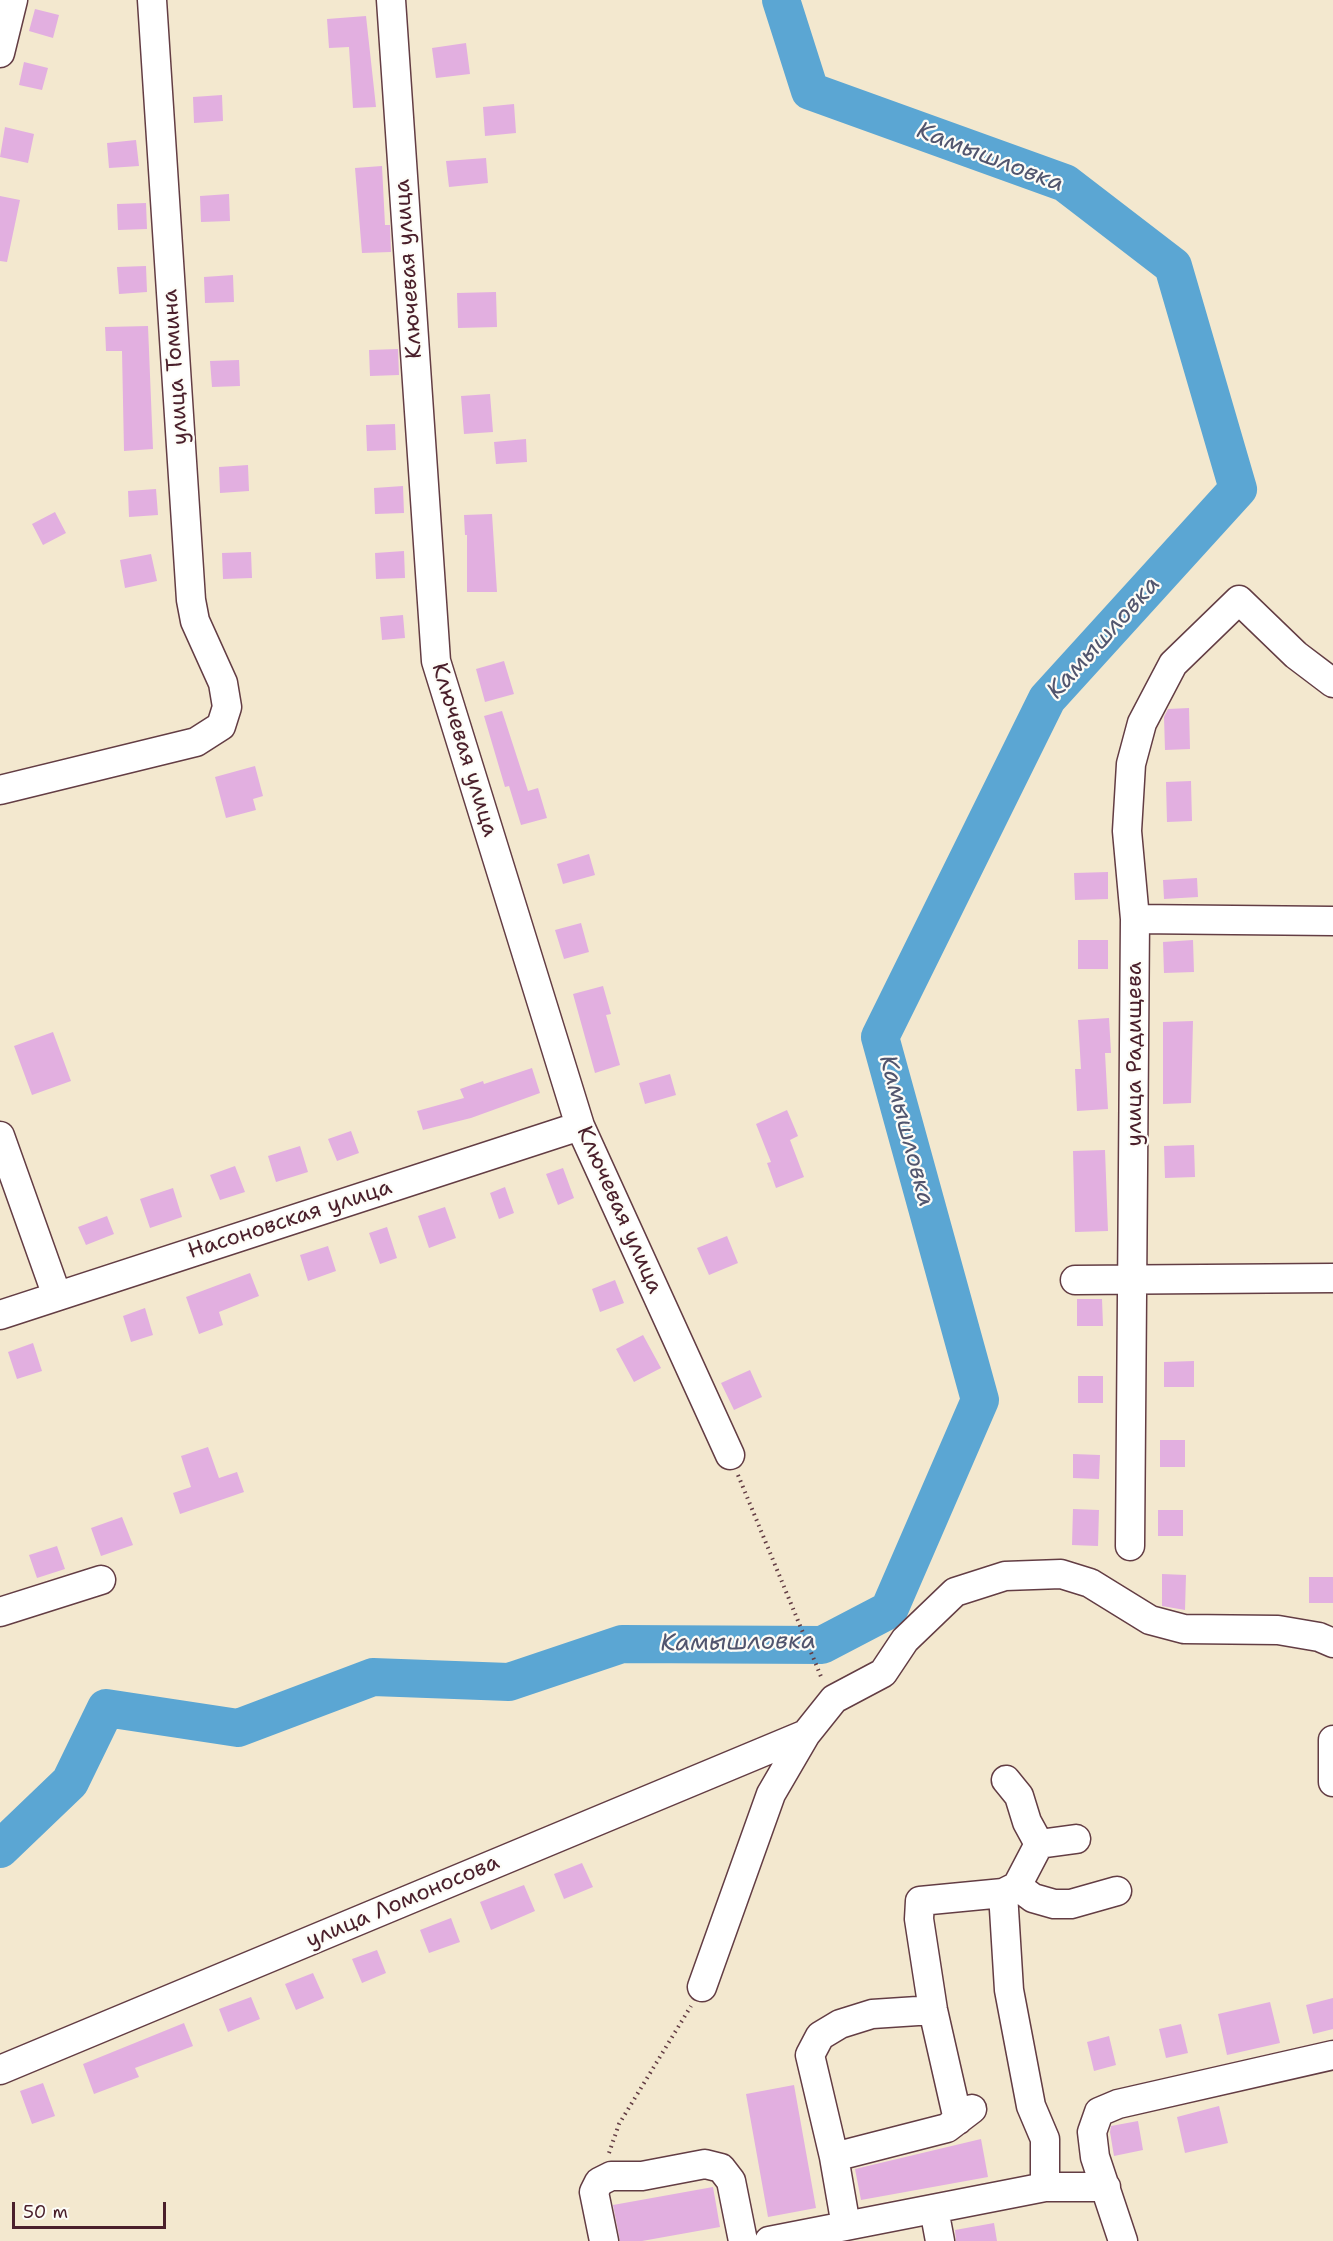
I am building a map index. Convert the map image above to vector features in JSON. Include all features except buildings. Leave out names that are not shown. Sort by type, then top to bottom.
[{"type":"street","points":[[0,52],[13,0]]},
{"type":"street","name":"улица Томина","points":[[0,790],[196,742],[221,726],[227,707],[223,683],[195,621],[190,600],[152,0]]},
{"type":"street","name":"Ключевая улица","points":[[390,0],[436,662],[580,1125],[730,1455]]},
{"type":"street","name":"улица Радищева","points":[[1130,1546],[1135,1280],[1136,919],[1127,831],[1131,764],[1142,723],[1173,664],[1239,600],[1296,655],[1333,683]]},
{"type":"street","points":[[1136,919],[1333,921]]},
{"type":"street","name":"Насоновская улица","points":[[0,1315],[580,1125]]},
{"type":"street","points":[[0,1136],[57,1296]]},
{"type":"street","points":[[1075,1280],[1333,1278]]},
{"type":"street","points":[[702,1987],[771,1794],[806,1734],[834,1699],[883,1673],[905,1641],[954,1592],[1005,1576],[1061,1574],[1090,1583],[1150,1620],[1184,1629],[1278,1630],[1319,1637],[1333,1643]]},
{"type":"street","points":[[0,1612],[101,1580]]},
{"type":"street","name":"улица Ломоносова","points":[[0,2070],[806,1734]]},
{"type":"street","points":[[1333,1740],[1333,1782]]},
{"type":"street","points":[[1006,1780],[1019,1796],[1027,1822],[1038,1844]]},
{"type":"street","points":[[1038,1844],[1076,1839]]},
{"type":"street","points":[[1038,1844],[1010,1889],[1009,1990],[1031,2106],[1045,2139],[1045,2187]]},
{"type":"street","points":[[834,2157],[947,2128],[966,2114],[933,2010],[919,1919],[920,1901],[1010,1889],[1054,1904],[1071,1904],[1117,1891]]},
{"type":"street","points":[[846,2226],[834,2157],[810,2055],[820,2036],[840,2024],[872,2014],[933,2010]]},
{"type":"street","points":[[1123,2241],[1095,2157],[1092,2132],[1099,2112],[1118,2103],[1333,2055]]},
{"type":"street","points":[[604,2241],[594,2192],[599,2182],[611,2176],[642,2176],[705,2164],[721,2169],[731,2181],[743,2241]]},
{"type":"street","points":[[769,2241],[1045,2187],[1106,2187]]},
{"type":"street","points":[[934,2209],[940,2241]]},
{"type":"path","points":[[730,1455],[819,1674]]},
{"type":"path","points":[[599,2182],[619,2124],[702,1987]]},
{"type":"waterway","name":"Камышловка","points":[[0,1849],[70,1782],[106,1708],[238,1728],[373,1677],[509,1682],[622,1644],[822,1645],[889,1610],[980,1400],[880,1037],[1047,699],[1238,489],[1173,266],[1065,183],[810,91],[781,0]]}]
